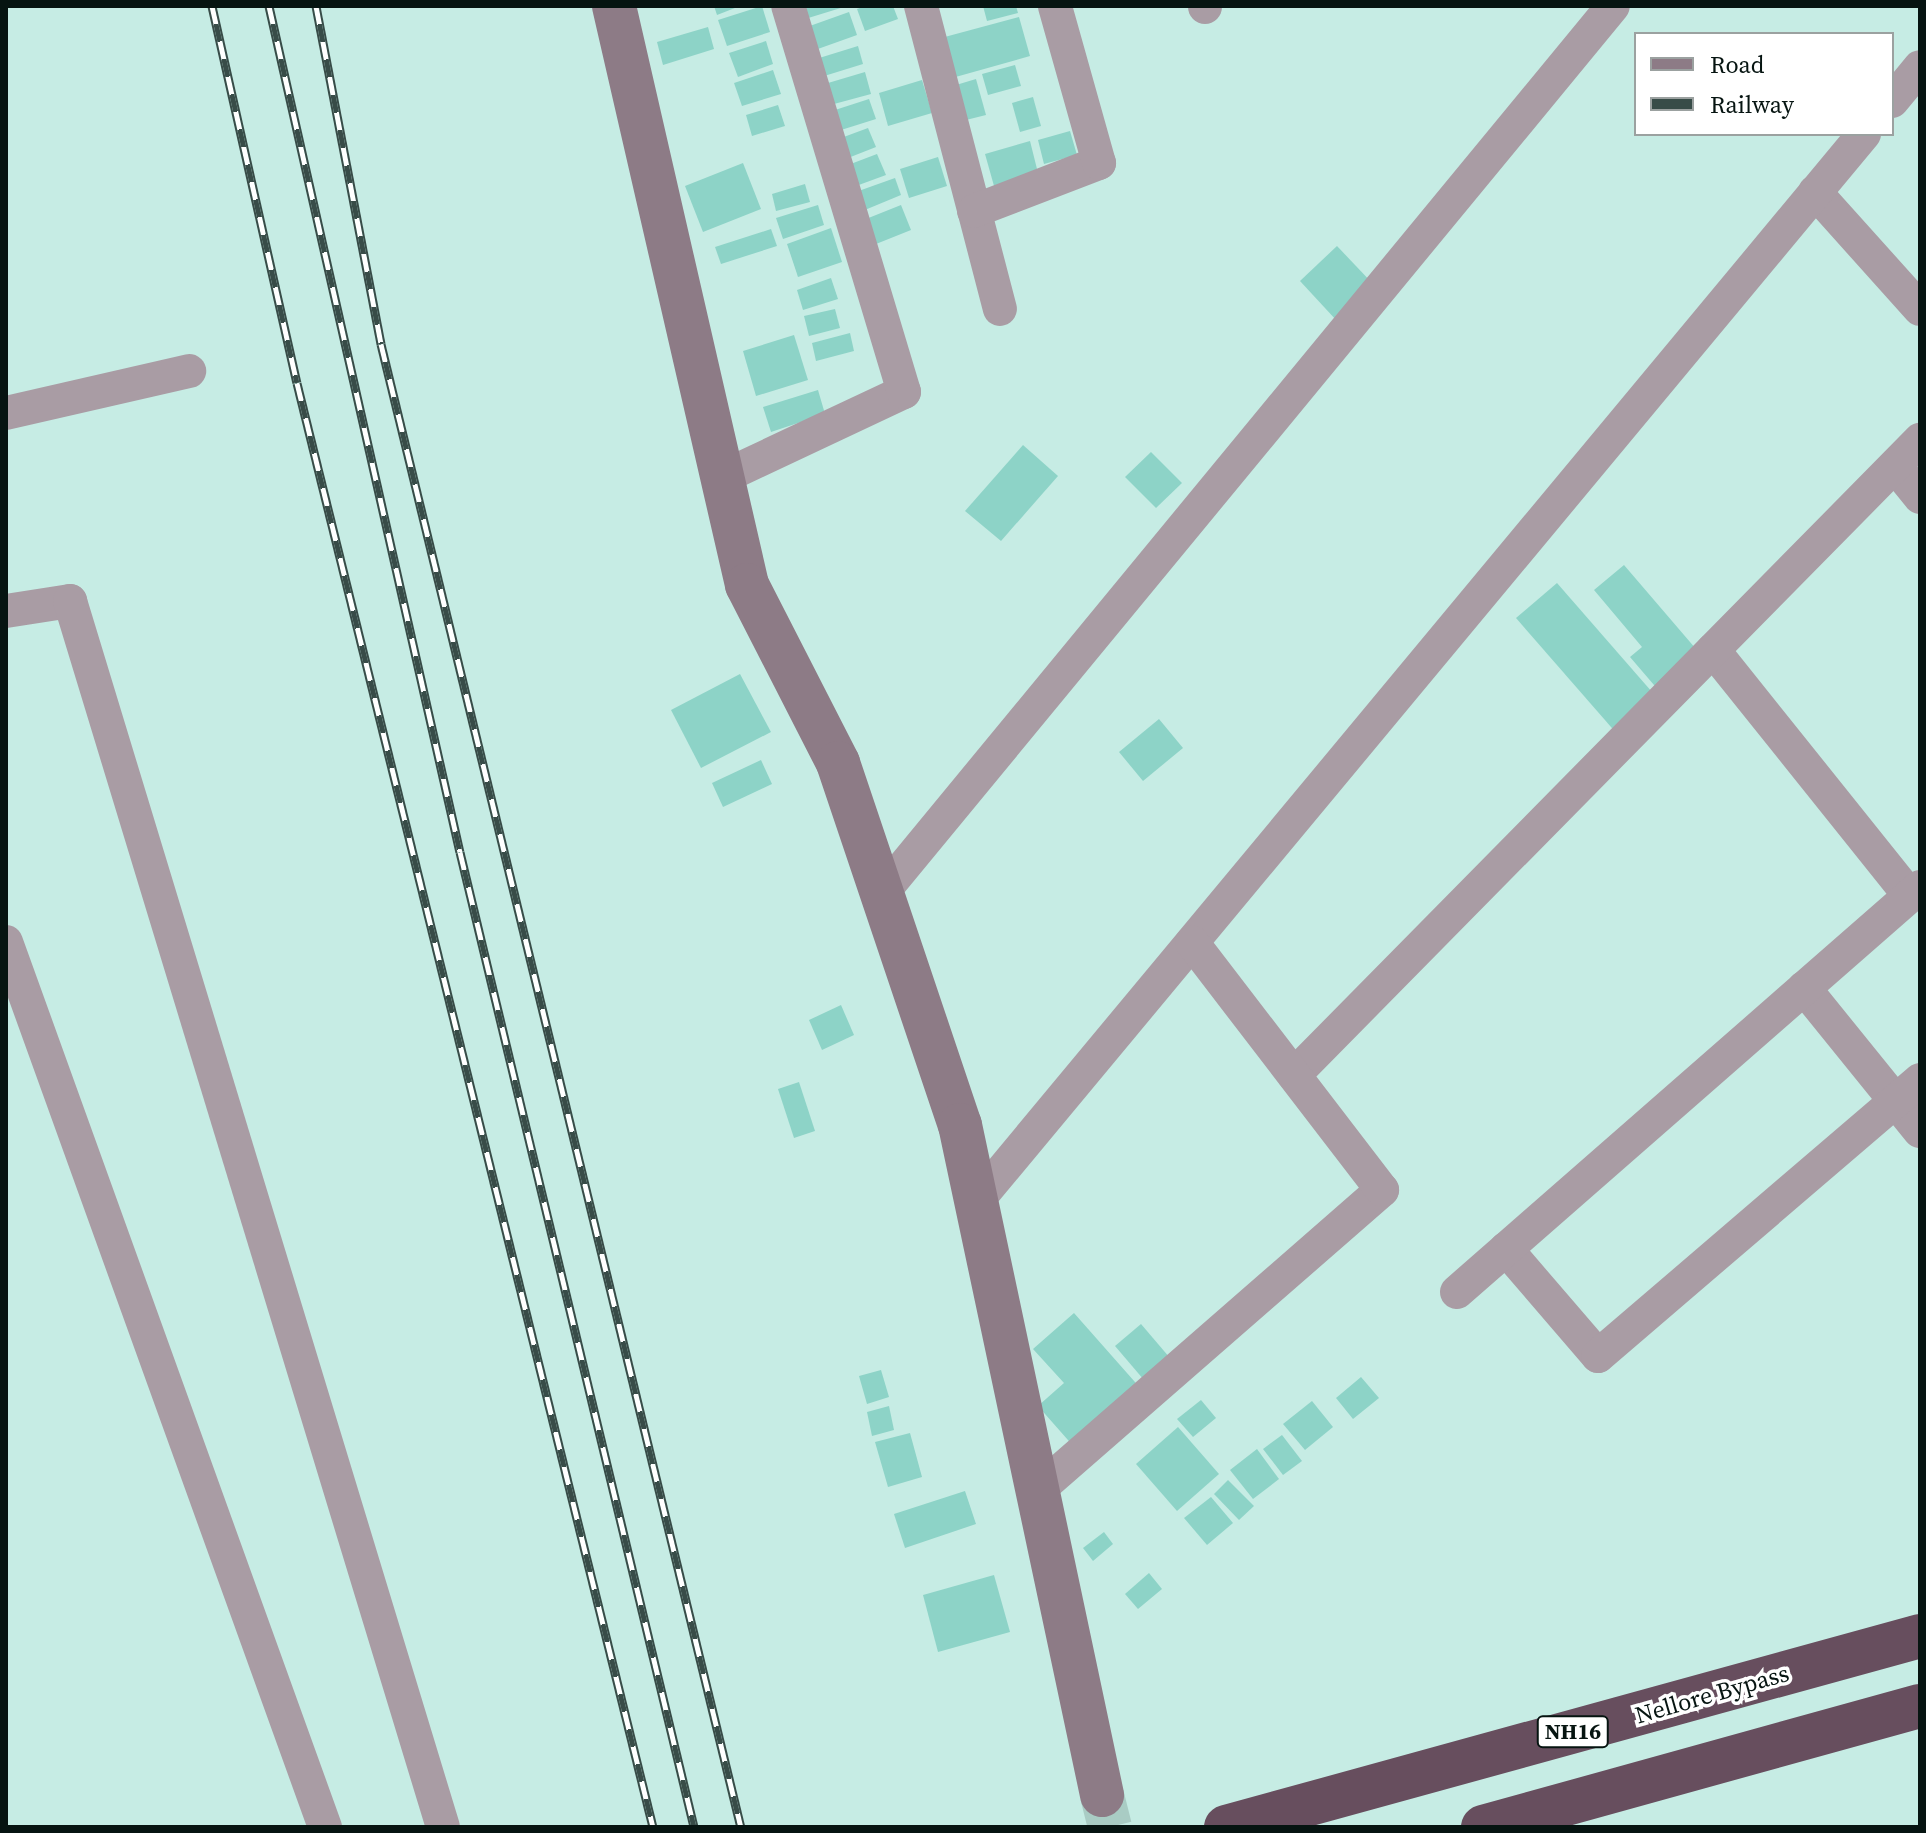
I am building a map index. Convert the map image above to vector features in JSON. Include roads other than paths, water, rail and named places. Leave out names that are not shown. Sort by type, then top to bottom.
[{"type":"highway","name":"Nellore Bypass","points":[[1226,1827],[1920,1636]]},
{"type":"highway","points":[[1483,1827],[1920,1706]]},
{"type":"street","points":[[614,6],[747,585],[838,763],[960,1125],[1102,1795]]},
{"type":"street","points":[[723,477],[904,392],[788,6]]},
{"type":"street","points":[[921,6],[1000,309]]},
{"type":"street","points":[[974,211],[1099,163],[1055,6]]},
{"type":"street","points":[[882,893],[1606,9]]},
{"type":"street","points":[[1894,99],[1920,67]]},
{"type":"street","points":[[976,1202],[1862,136]]},
{"type":"street","points":[[1815,192],[1920,309]]},
{"type":"street","points":[[6,413],[189,371]]},
{"type":"street","points":[[1294,1075],[1920,440]]},
{"type":"street","points":[[1895,466],[1920,497]]},
{"type":"street","points":[[6,611],[70,601],[443,1827]]},
{"type":"street","points":[[1457,1292],[1915,891],[1713,650]]},
{"type":"street","points":[[6,942],[325,1827]]},
{"type":"street","points":[[1037,1491],[1382,1190],[1192,942]]},
{"type":"street","points":[[1804,988],[1909,1090],[1920,1131]]},
{"type":"street","points":[[1506,1249],[1598,1356],[1909,1090]]},
{"type":"tunnel","points":[[1102,1795],[1110,1827]]},
{"type":"railway","points":[[212,6],[297,383],[653,1827]]},
{"type":"railway","points":[[269,6],[460,852],[694,1827]]},
{"type":"railway","points":[[316,6],[381,344],[741,1827]]}]
